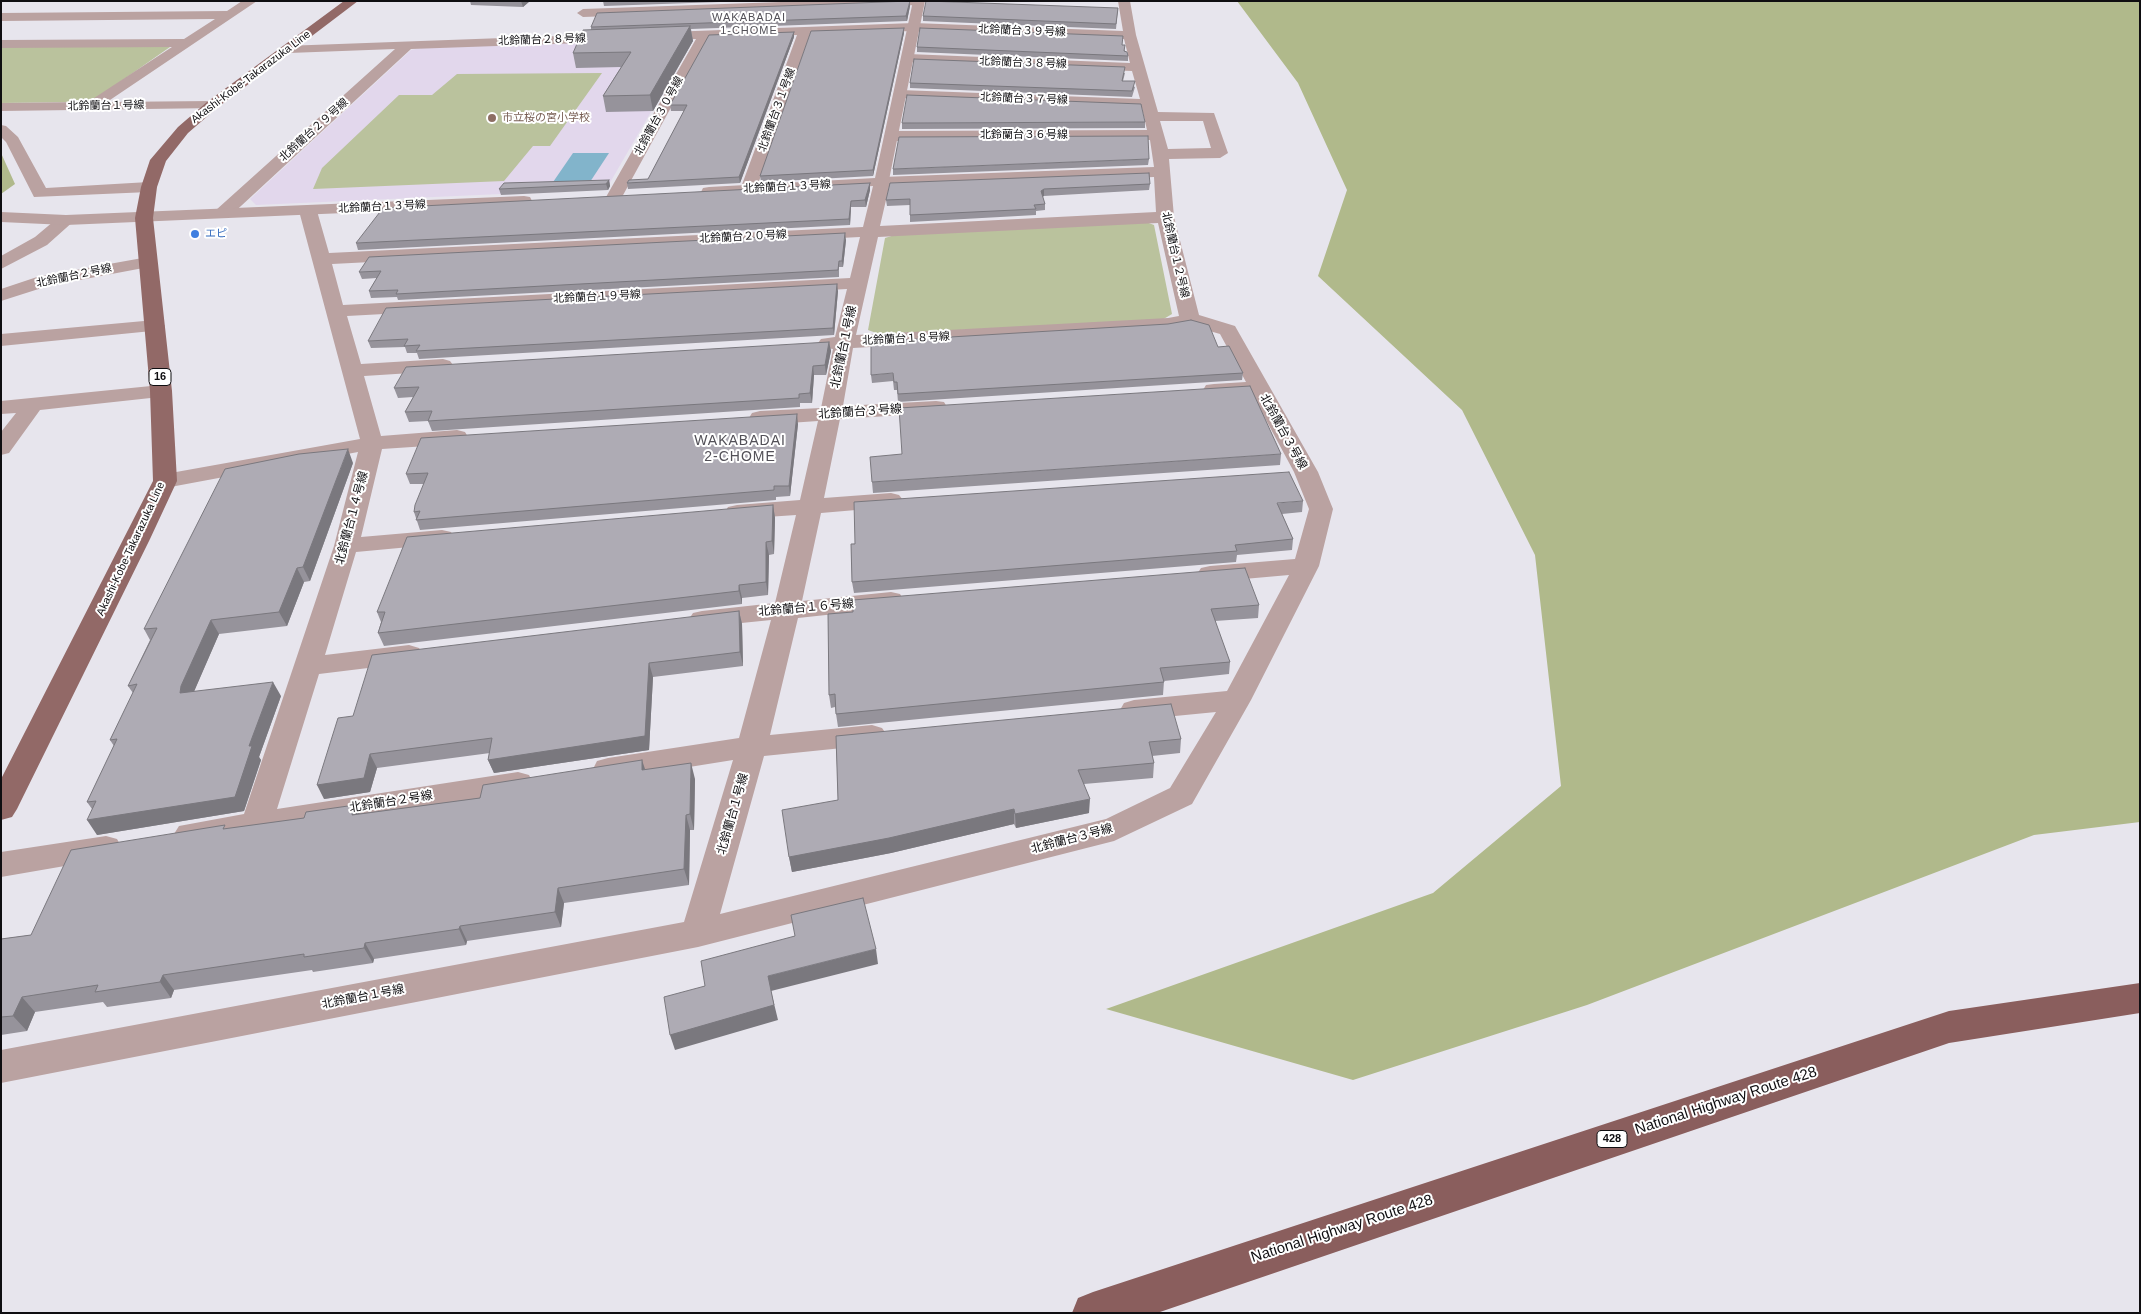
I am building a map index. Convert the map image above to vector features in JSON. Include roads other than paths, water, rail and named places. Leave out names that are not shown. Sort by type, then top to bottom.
[{"type":"highway","name":"National Highway Route 428","points":[[1093,1313],[1949,1027],[2140,998]]},
{"type":"main road","name":"Akashi-Kobe-Takarazuka Line","points":[[1,810],[138,539],[165,481],[161,391],[144,218],[149,187],[158,160],[183,130],[212,105],[352,1]]},
{"type":"street","points":[[91,106],[251,1]]},
{"type":"street","points":[[547,40],[600,1]]},
{"type":"street","points":[[576,19],[919,1],[930,2]]},
{"type":"street","name":"北鈴蘭台１号線","points":[[1,1067],[698,933],[752,746],[787,609],[831,414],[844,342],[892,136],[919,1]]},
{"type":"street","name":"北鈴蘭台１２号線","points":[[1122,6],[1161,154],[1165,217],[1190,318]]},
{"type":"street","points":[[1,17],[229,15]]},
{"type":"street","name":"北鈴蘭台２８号線","points":[[289,49],[914,27]]},
{"type":"street","name":"北鈴蘭台３９号線","points":[[914,27],[1130,35]]},
{"type":"street","name":"北鈴蘭台３１号線","points":[[748,190],[805,31]]},
{"type":"street","name":"北鈴蘭台３０号線","points":[[614,197],[704,34]]},
{"type":"street","points":[[1,44],[185,43]]},
{"type":"street","name":"北鈴蘭台２９号線","points":[[222,214],[406,46]]},
{"type":"street","name":"北鈴蘭台３８号線","points":[[908,58],[1138,67]]},
{"type":"street","name":"北鈴蘭台３７号線","points":[[900,94],[1149,110],[1209,116],[1220,153],[1161,154]]},
{"type":"street","name":"北鈴蘭台１号線","points":[[1,107],[212,105]]},
{"type":"street","points":[[1,129],[13,140],[40,193],[149,187]]},
{"type":"street","name":"北鈴蘭台３６号線","points":[[892,136],[1156,135]]},
{"type":"street","name":"北鈴蘭台１３号線","points":[[690,193],[882,182],[1161,172]]},
{"type":"street","points":[[594,198],[633,196]]},
{"type":"street","name":"北鈴蘭台１３号線","points":[[1,217],[66,220],[144,218],[545,200]]},
{"type":"street","name":"北鈴蘭台１４号線","points":[[257,823],[346,546],[372,443],[308,211]]},
{"type":"street","name":"北鈴蘭台２０号線","points":[[321,259],[1165,217]]},
{"type":"street","points":[[1,264],[41,241],[66,220]]},
{"type":"street","name":"北鈴蘭台２号線","points":[[1,294],[44,281],[148,262]]},
{"type":"street","name":"北鈴蘭台１９号線","points":[[336,311],[858,283]]},
{"type":"street","points":[[1190,318],[1228,330],[1259,387]]},
{"type":"street","name":"北鈴蘭台１８号線","points":[[805,344],[1168,324],[1190,318]]},
{"type":"street","points":[[1,340],[155,326]]},
{"type":"street","points":[[352,371],[460,364]]},
{"type":"street","name":"北鈴蘭台３号線","points":[[698,933],[1114,829],[1180,796],[1237,700],[1306,566],[1321,509],[1296,472],[1259,387],[1189,392]]},
{"type":"street","points":[[1,408],[161,391]]},
{"type":"street","points":[[1,448],[32,404]]},
{"type":"street","name":"北鈴蘭台３号線","points":[[741,419],[960,406]]},
{"type":"street","points":[[165,481],[372,443],[482,436]]},
{"type":"street","points":[[710,514],[908,499]]},
{"type":"street","points":[[346,546],[464,536]]},
{"type":"street","points":[[1188,576],[1306,566]]},
{"type":"street","name":"北鈴蘭台１６号線","points":[[679,621],[914,598]]},
{"type":"street","points":[[308,666],[435,650]]},
{"type":"street","points":[[1108,712],[1237,700]]},
{"type":"street","name":"北鈴蘭台２号線","points":[[159,839],[752,746],[900,732]]},
{"type":"street","points":[[1,865],[129,844]]},
{"type":"water","points":[[573,153],[609,153],[588,185],[551,185]]},
{"type":"place","name":"市立桜の宮小学校","points":[[492,118]]},
{"type":"place","name":"エピ","points":[[195,234]]},
{"type":"district","name":"WAKABADAI 1-CHOME","points":[[749,24]]},
{"type":"district","name":"WAKABADAI 2-CHOME","points":[[740,450]]}]
